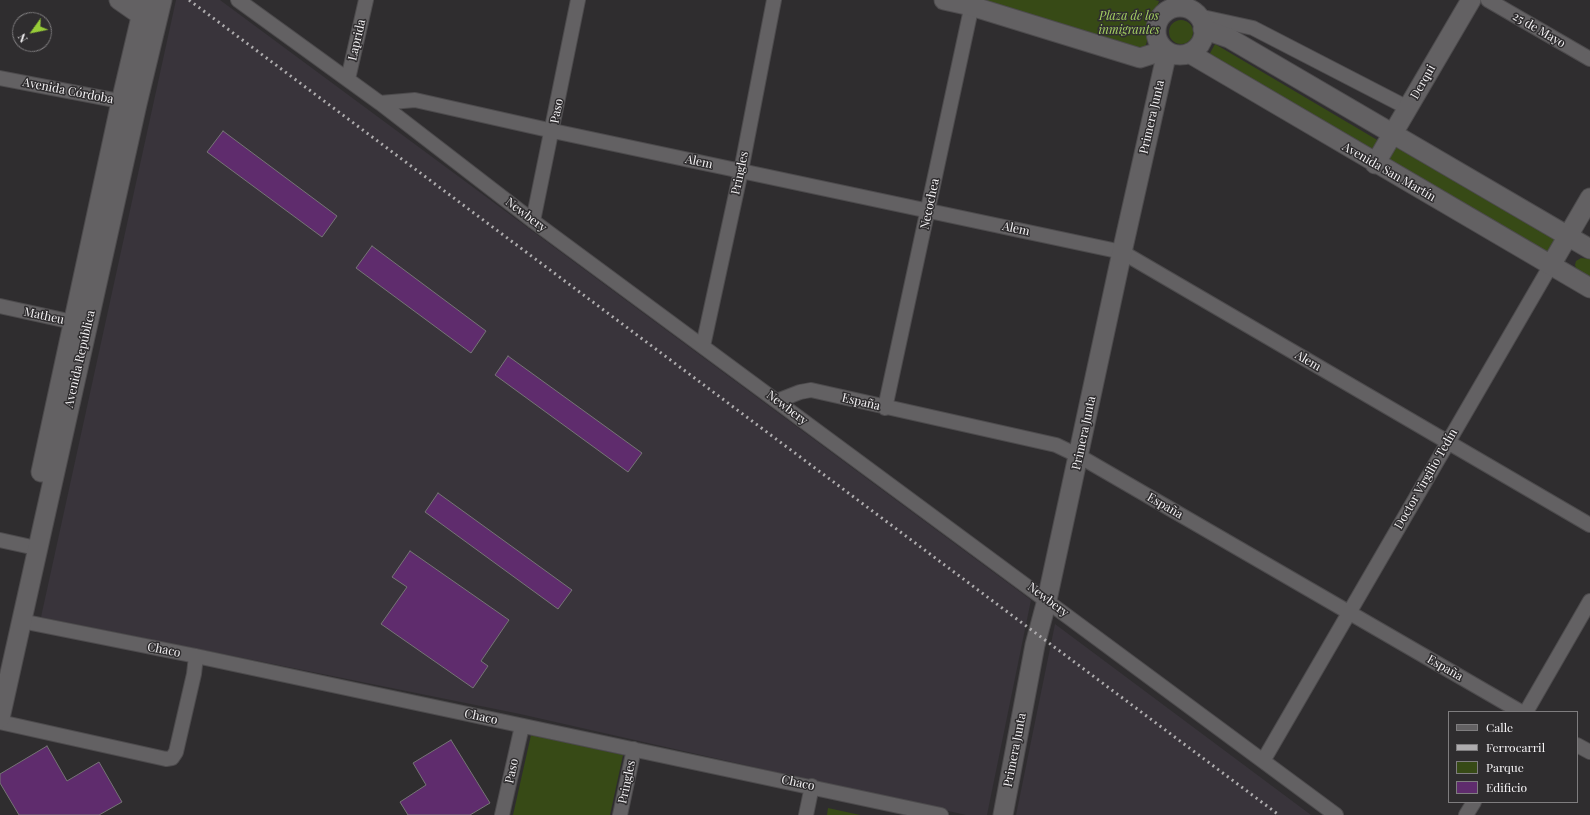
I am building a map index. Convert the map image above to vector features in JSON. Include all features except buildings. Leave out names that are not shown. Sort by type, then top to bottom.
[{"type":"main road","points":[[119,0],[144,8]]},
{"type":"main road","name":"Avenida República","points":[[129,103],[162,0]]},
{"type":"main road","points":[[944,0],[972,3],[1140,58],[1166,51],[1180,55],[1189,53],[1198,48],[1201,42],[1183,9]]},
{"type":"main road","name":"Derqui","points":[[1375,164],[1471,0]]},
{"type":"main road","name":"Avenida República","points":[[0,664],[30,547],[81,324],[129,103],[144,8]]},
{"type":"main road","points":[[1166,51],[1158,41],[1156,27],[1163,14],[1183,9],[1391,135],[1590,250]]},
{"type":"main road","name":"Primera Junta","points":[[1003,815],[1035,645],[1047,600],[1079,456],[1166,51]]},
{"type":"main road","name":"Avenida San Martín","points":[[1189,53],[1375,164],[1590,288]]},
{"type":"main road","name":"Doctor Virgilio Tedín","points":[[1551,266],[1590,198]]},
{"type":"main road","name":"Avenida República","points":[[0,718],[21,621],[30,547]]},
{"type":"street","name":"Newbery","points":[[238,0],[348,79],[533,221],[704,346],[1336,815]]},
{"type":"street","name":"Laprida","points":[[348,79],[366,0]]},
{"type":"street","name":"Paso","points":[[533,221],[553,131],[578,0]]},
{"type":"street","name":"Pringles","points":[[704,346],[741,171],[774,0]]},
{"type":"street","name":"25 de Mayo","points":[[1488,0],[1590,59]]},
{"type":"street","name":"Necochea","points":[[885,408],[972,3]]},
{"type":"street","points":[[1183,9],[1253,28],[1408,108]]},
{"type":"street","name":"Avenida Córdoba","points":[[0,78],[129,103]]},
{"type":"street","name":"Alem","points":[[380,103],[415,100],[553,131],[1122,252],[1590,525]]},
{"type":"street","name":"Doctor Virgilio Tedín","points":[[1263,761],[1551,266]]},
{"type":"street","name":"Matheu","points":[[0,306],[81,324]]},
{"type":"street","name":"España","points":[[777,401],[800,392],[811,390],[885,408],[1056,445],[1079,456],[1519,711]]},
{"type":"street","points":[[0,540],[30,547]]},
{"type":"street","points":[[1527,711],[1590,600]]},
{"type":"street","name":"Chaco","points":[[21,621],[196,656],[812,786],[941,815]]},
{"type":"street","points":[[0,722],[166,759],[172,758],[176,752],[194,674],[196,656]]},
{"type":"street","name":"Paso","points":[[502,815],[522,726]]},
{"type":"street","points":[[1578,746],[1590,752]]},
{"type":"street","name":"Pringles","points":[[620,815],[634,749]]},
{"type":"street","points":[[806,815],[812,786]]},
{"type":"street","points":[[1466,815],[1473,803]]},
{"type":"shaded area","points":[[176,0],[220,0],[1031,600],[987,815],[966,815],[520,714],[41,617]]},
{"type":"shaded area","points":[[1055,624],[1311,815],[1016,815]]},
{"type":"green space","name":"Plaza de los inmigrantes","points":[[985,0],[1159,1],[1144,51],[984,4]]},
{"type":"green space","points":[[1181,20],[1190,23],[1193,32],[1190,41],[1181,44],[1172,41],[1169,32],[1172,23]]},
{"type":"green space","points":[[1215,44],[1379,141],[1372,153],[1208,57]]},
{"type":"green space","points":[[1391,144],[1559,242],[1548,260],[1380,162]]},
{"type":"green space","points":[[1581,258],[1590,259],[1590,281],[1577,271],[1575,265],[1576,261]]},
{"type":"green space","points":[[531,735],[623,755],[610,815],[513,815]]},
{"type":"green space","points":[[828,808],[860,815],[827,815]]},
{"type":"railway","points":[[189,0],[1279,815]]}]
